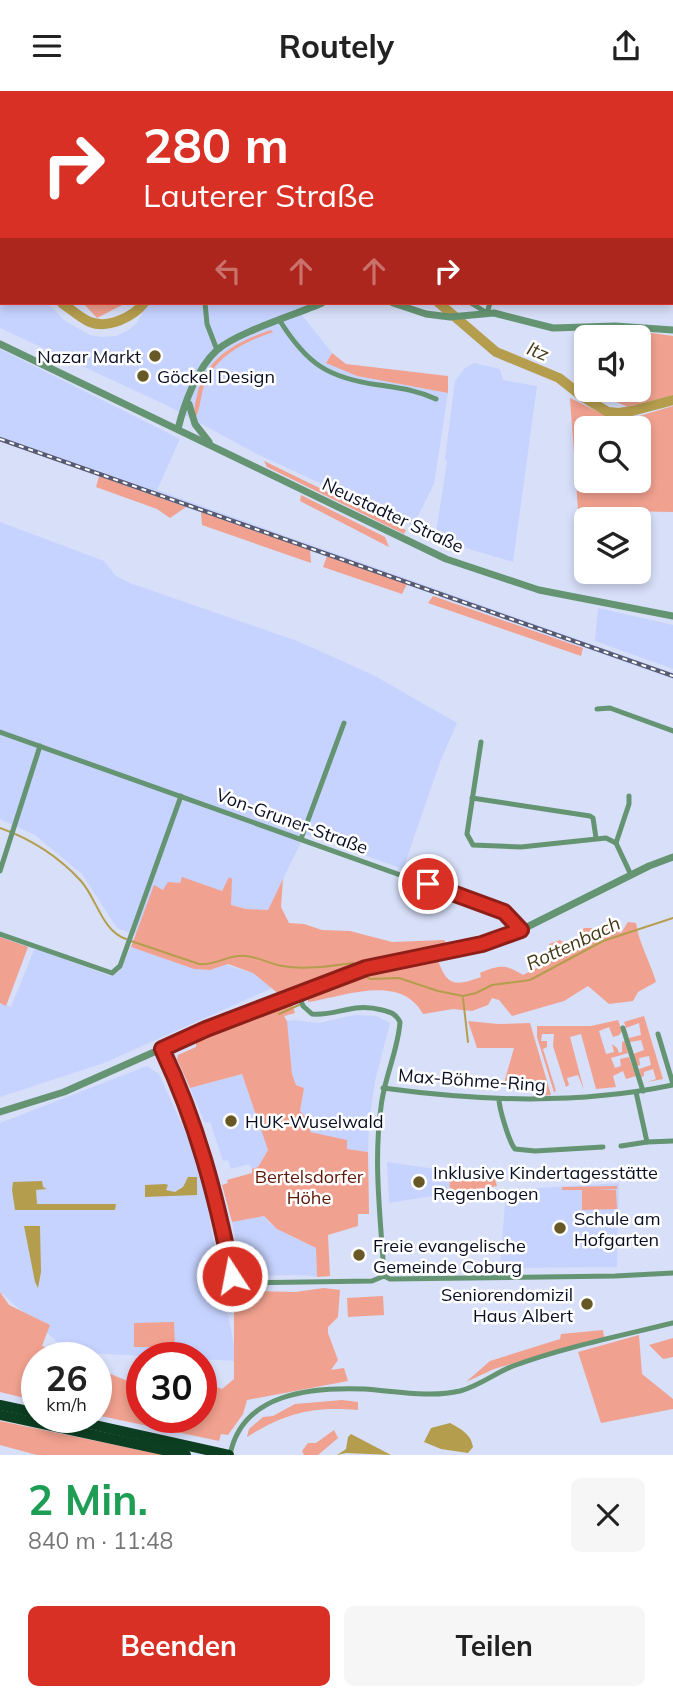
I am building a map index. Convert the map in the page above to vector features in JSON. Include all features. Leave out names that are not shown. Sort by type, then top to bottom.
[{"type":"highway","points":[[0,1405],[21,1410]]},
{"type":"highway","points":[[0,1415],[186,1455]]},
{"type":"highway","points":[[112,1429],[230,1455]]},
{"type":"street","points":[[205,305],[207,324],[217,350]]},
{"type":"street","points":[[178,429],[188,400],[217,350],[317,305]]},
{"type":"street","points":[[398,305],[439,316],[487,313],[554,328],[615,326],[673,330]]},
{"type":"street","points":[[474,305],[487,313]]},
{"type":"street","points":[[487,313],[489,305]]},
{"type":"street","points":[[280,321],[296,347],[321,369],[350,380],[419,391],[436,399]]},
{"type":"street","name":"Neustadter Straße","points":[[0,344],[417,545],[491,576],[558,594],[673,616]]},
{"type":"street","points":[[188,400],[195,424],[214,447]]},
{"type":"street","points":[[597,709],[610,708],[673,731]]},
{"type":"street","points":[[302,839],[344,723]]},
{"type":"street","name":"Von-Gruner-Straße","points":[[0,732],[504,912],[521,930]]},
{"type":"street","points":[[481,742],[467,834],[470,843],[475,846],[521,848],[606,838],[616,843],[631,875]]},
{"type":"street","points":[[0,871],[43,747]]},
{"type":"street","points":[[0,934],[112,973],[117,971],[181,796]]},
{"type":"street","points":[[616,843],[629,804],[629,796]]},
{"type":"street","points":[[472,798],[590,816],[593,818],[596,838]]},
{"type":"street","points":[[0,1112],[64,1092],[206,1029],[366,968],[482,944],[521,930],[673,857]]},
{"type":"street","name":"Max-Böhme-Ring","points":[[298,993],[303,1006],[312,1014],[366,1006],[397,1016],[400,1022],[383,1088],[377,1159],[384,1276]]},
{"type":"street","points":[[622,1028],[639,1092],[647,1142]]},
{"type":"street","name":"Max-Böhme-Ring","points":[[383,1088],[499,1099],[569,1099],[639,1092],[673,1084],[657,1034]]},
{"type":"street","points":[[162,1049],[186,1103],[208,1167],[233,1280],[244,1283],[334,1282],[377,1280],[384,1276],[390,1279],[463,1279],[673,1273]]},
{"type":"street","points":[[499,1099],[500,1112],[509,1131],[510,1143],[515,1149],[535,1151],[603,1147]]},
{"type":"street","points":[[621,1146],[673,1141]]},
{"type":"street","points":[[230,1455],[233,1442],[247,1418],[275,1400],[314,1392],[351,1389],[429,1393],[461,1391],[533,1360],[673,1323]]},
{"type":"shaded area","points":[[0,305],[49,305],[64,320],[90,335],[102,337],[116,336],[127,331],[136,324],[147,305],[309,305],[298,310],[332,353],[326,362],[357,376],[448,393],[434,484],[413,526],[257,454],[168,406],[0,328]]},
{"type":"shaded area","points":[[0,349],[180,439],[157,490],[673,673],[673,679],[0,441]]},
{"type":"shaded area","points":[[474,363],[500,369],[503,380],[537,386],[513,562],[435,539],[447,462],[445,459],[455,381],[465,368]]},
{"type":"shaded area","points":[[0,522],[104,561],[116,576],[130,583],[297,641],[375,676],[457,723],[440,762],[403,869],[305,834],[268,910],[230,905],[230,877],[222,891],[180,884],[163,891],[154,886],[136,935],[117,928],[82,874],[35,835],[0,819]]},
{"type":"shaded area","points":[[598,608],[673,625],[673,669],[595,641]]},
{"type":"shaded area","points":[[131,947],[194,969],[210,970],[226,965],[253,973],[272,988],[104,1063],[0,1097],[0,1003],[11,1007],[34,950],[38,949],[110,976],[119,972]]},
{"type":"shaded area","points":[[354,1015],[376,1016],[390,1023],[375,1081],[368,1152],[346,1149],[347,1140],[310,1133],[310,1122],[300,1111],[304,1088],[296,1085],[292,1074],[287,1038],[287,1021],[319,1023]]},
{"type":"shaded area","points":[[147,1066],[159,1074],[192,1147],[202,1180],[237,1361],[217,1360],[217,1342],[126,1342],[126,1355],[112,1354],[112,1342],[58,1342],[0,1292],[0,1123]]},
{"type":"shaded area","name":"HUK-Wuselwald","points":[[242,1074],[268,1150],[258,1167],[252,1169],[249,1164],[231,1169],[228,1160],[223,1161],[210,1122],[205,1123],[190,1088]]},
{"type":"shaded area","name":"Inklusive Kindertagesstätte Regenbogen","points":[[387,1162],[449,1171],[450,1193],[389,1203]]},
{"type":"shaded area","points":[[188,1177],[197,1177],[197,1195],[145,1197],[145,1185],[165,1184],[168,1185],[166,1190],[175,1192],[183,1187]]},
{"type":"shaded area","points":[[42,1181],[43,1187],[47,1189],[36,1190],[37,1204],[116,1204],[115,1210],[15,1210],[13,1182]]},
{"type":"shaded area","name":"Schule am Hofgarten","points":[[619,1183],[617,1267],[500,1268],[506,1190]]},
{"type":"shaded area","points":[[264,1216],[269,1223],[316,1248],[317,1277],[242,1276],[232,1222]]},
{"type":"shaded area","points":[[24,1226],[40,1226],[41,1272],[38,1288],[35,1282]]},
{"type":"shaded area","points":[[450,1423],[468,1435],[473,1447],[468,1453],[441,1449],[424,1442],[431,1428]]},
{"type":"shaded area","points":[[351,1434],[391,1455],[337,1455],[346,1449]]},
{"type":"green space","points":[[85,305],[122,305],[97,318]]},
{"type":"green space","points":[[271,330],[273,332],[232,351],[216,366],[204,386],[195,418],[198,391],[203,378],[217,359],[248,339]]},
{"type":"green space","points":[[651,333],[673,336],[673,395],[651,401]]},
{"type":"green space","points":[[332,353],[346,364],[448,376],[448,393],[357,376],[326,363]]},
{"type":"green space","points":[[570,398],[607,416],[574,416],[574,454]]},
{"type":"green space","points":[[617,402],[647,402],[628,407]]},
{"type":"green space","points":[[673,406],[673,512],[651,512],[651,507],[578,507],[577,493],[651,493],[651,416],[639,416]]},
{"type":"green space","points":[[264,461],[406,530],[404,534],[267,467]]},
{"type":"green space","points":[[99,476],[186,507],[170,518],[157,509],[96,487]]},
{"type":"green space","points":[[301,495],[385,537],[389,547],[300,501]]},
{"type":"green space","points":[[201,512],[310,550],[311,563],[202,525]]},
{"type":"green space","points":[[327,556],[407,584],[402,594],[323,567]]},
{"type":"green space","points":[[433,596],[583,648],[581,656],[428,603]]},
{"type":"green space","points":[[182,877],[222,891],[229,877],[232,879],[231,905],[268,910],[283,879],[281,907],[289,923],[304,924],[322,930],[350,931],[392,942],[444,940],[448,946],[361,964],[280,995],[253,973],[228,964],[210,970],[194,969],[131,947],[154,885],[163,890],[168,882],[180,883]]},
{"type":"green space","points":[[628,922],[636,923],[656,982],[638,992],[633,1001],[609,1004],[588,986],[564,1001],[512,1016],[499,1000],[492,998],[488,1005],[472,1011],[453,1009],[423,1014],[413,1001],[401,994],[387,991],[355,992],[308,1002],[308,995],[340,982],[388,969],[438,960],[445,975],[453,982],[481,977],[480,973],[497,967],[507,967],[523,975],[550,961],[549,944],[560,940],[574,949],[572,944],[584,928],[610,928],[621,933]]},
{"type":"green space","points":[[0,937],[28,947],[6,1006],[0,1003]]},
{"type":"green space","name":"Bertelsdorfer Höhe","points":[[288,1002],[292,1004],[295,1013],[284,1016],[287,1021],[292,1074],[296,1085],[304,1088],[300,1111],[310,1122],[310,1132],[347,1140],[347,1149],[368,1152],[369,1214],[358,1214],[358,1226],[328,1235],[330,1276],[317,1277],[316,1248],[277,1229],[264,1216],[232,1222],[222,1185],[228,1183],[227,1180],[252,1173],[252,1169],[258,1167],[268,1150],[242,1074],[190,1088],[177,1059],[178,1055],[196,1047],[196,1041],[219,1029]]},
{"type":"green space","points":[[644,1016],[663,1079],[647,1082],[656,1079],[653,1069],[644,1072],[641,1077],[639,1069],[651,1065],[649,1056],[639,1058],[640,1065],[637,1066],[633,1054],[644,1050],[641,1040],[630,1042],[629,1038],[641,1035],[639,1023],[626,1028],[624,1022]]},
{"type":"green space","points":[[618,1020],[622,1031],[619,1035],[613,1037],[609,1027],[599,1031],[606,1054],[614,1052],[612,1044],[619,1053],[622,1052],[622,1042],[625,1041],[628,1053],[611,1058],[615,1068],[621,1066],[620,1059],[629,1057],[636,1076],[626,1079],[623,1071],[613,1076],[616,1087],[596,1089],[581,1034],[570,1037],[584,1090],[578,1075],[567,1078],[569,1085],[566,1087],[553,1046],[554,1034],[542,1034],[541,1041],[547,1041],[547,1047],[543,1049],[556,1091],[554,1092],[537,1037],[537,1026],[591,1026]]},
{"type":"green space","points":[[468,1021],[530,1023],[551,1095],[540,1096],[539,1086],[504,1083],[514,1048],[477,1048]]},
{"type":"green space","points":[[449,1171],[481,1179],[495,1179],[497,1186],[450,1193]]},
{"type":"green space","points":[[617,1186],[617,1189],[596,1190],[616,1190],[617,1209],[582,1210],[582,1190],[562,1190],[562,1187]]},
{"type":"green space","points":[[324,1288],[340,1290],[338,1317],[328,1327],[338,1360],[331,1370],[344,1368],[348,1381],[247,1400],[243,1414],[228,1435],[221,1434],[219,1441],[181,1433],[217,1433],[217,1387],[222,1389],[234,1379],[234,1296],[245,1296],[249,1303],[253,1298],[252,1291],[295,1292]]},
{"type":"green space","points":[[0,1292],[9,1305],[50,1325],[44,1342],[21,1342],[21,1397],[0,1392]]},
{"type":"green space","points":[[383,1296],[384,1315],[348,1317],[347,1298]]},
{"type":"green space","points":[[174,1322],[175,1342],[134,1342],[134,1323]]},
{"type":"green space","points":[[603,1330],[604,1337],[494,1369],[466,1382],[490,1361],[560,1339],[561,1334]]},
{"type":"green space","points":[[639,1335],[642,1374],[673,1399],[673,1409],[601,1423],[578,1352]]},
{"type":"green space","points":[[673,1338],[673,1357],[663,1359],[649,1345]]},
{"type":"green space","points":[[112,1375],[126,1380],[126,1421],[112,1418]]},
{"type":"green space","points":[[342,1400],[358,1402],[358,1410],[327,1409],[300,1413],[274,1422],[247,1437],[249,1429],[263,1417],[273,1416],[295,1404]]},
{"type":"green space","points":[[0,1421],[21,1425],[21,1433],[58,1433],[164,1455],[37,1455],[0,1445]]},
{"type":"green space","points":[[334,1430],[338,1438],[318,1455],[304,1455],[302,1451],[308,1443],[316,1443]]},
{"type":"waterway","name":"Itz","points":[[65,305],[86,320],[97,324],[112,323],[127,317],[142,305]]},
{"type":"waterway","name":"Itz","points":[[441,305],[496,352],[559,378],[608,412],[632,411],[673,400]]},
{"type":"waterway","name":"Rottenbach","points":[[0,828],[23,837],[63,864],[87,888],[105,922],[126,939]]},
{"type":"waterway","name":"Rottenbach","points":[[363,975],[370,979],[399,978],[463,996],[492,985],[530,980],[603,941],[673,918]]},
{"type":"waterway","name":"Rottenbach","points":[[131,941],[199,964],[240,956],[290,967],[353,963],[355,966]]},
{"type":"waterway","points":[[463,998],[468,1042]]},
{"type":"waterway","name":"Rottenbach","points":[[279,1014],[299,1005]]},
{"type":"railway","points":[[0,439],[673,676]]},
{"type":"place","name":"Nazar Markt","points":[[155,356]]},
{"type":"place","name":"Göckel Design","points":[[143,376]]},
{"type":"place","name":"HUK-Wuselwald","points":[[231,1121]]},
{"type":"place","name":"Inklusive Kindertagesstätte Regenbogen","points":[[419,1182]]},
{"type":"place","name":"Schule am Hofgarten","points":[[560,1228]]},
{"type":"place","name":"Freie evangelische Gemeinde Coburg","points":[[359,1255]]},
{"type":"place","name":"Seniorendomizil Haus Albert","points":[[587,1304]]},
{"type":"route","points":[[232,1276],[208,1167],[186,1103],[162,1049],[206,1029],[366,968],[482,944],[521,930],[504,912],[428,884]]}]
